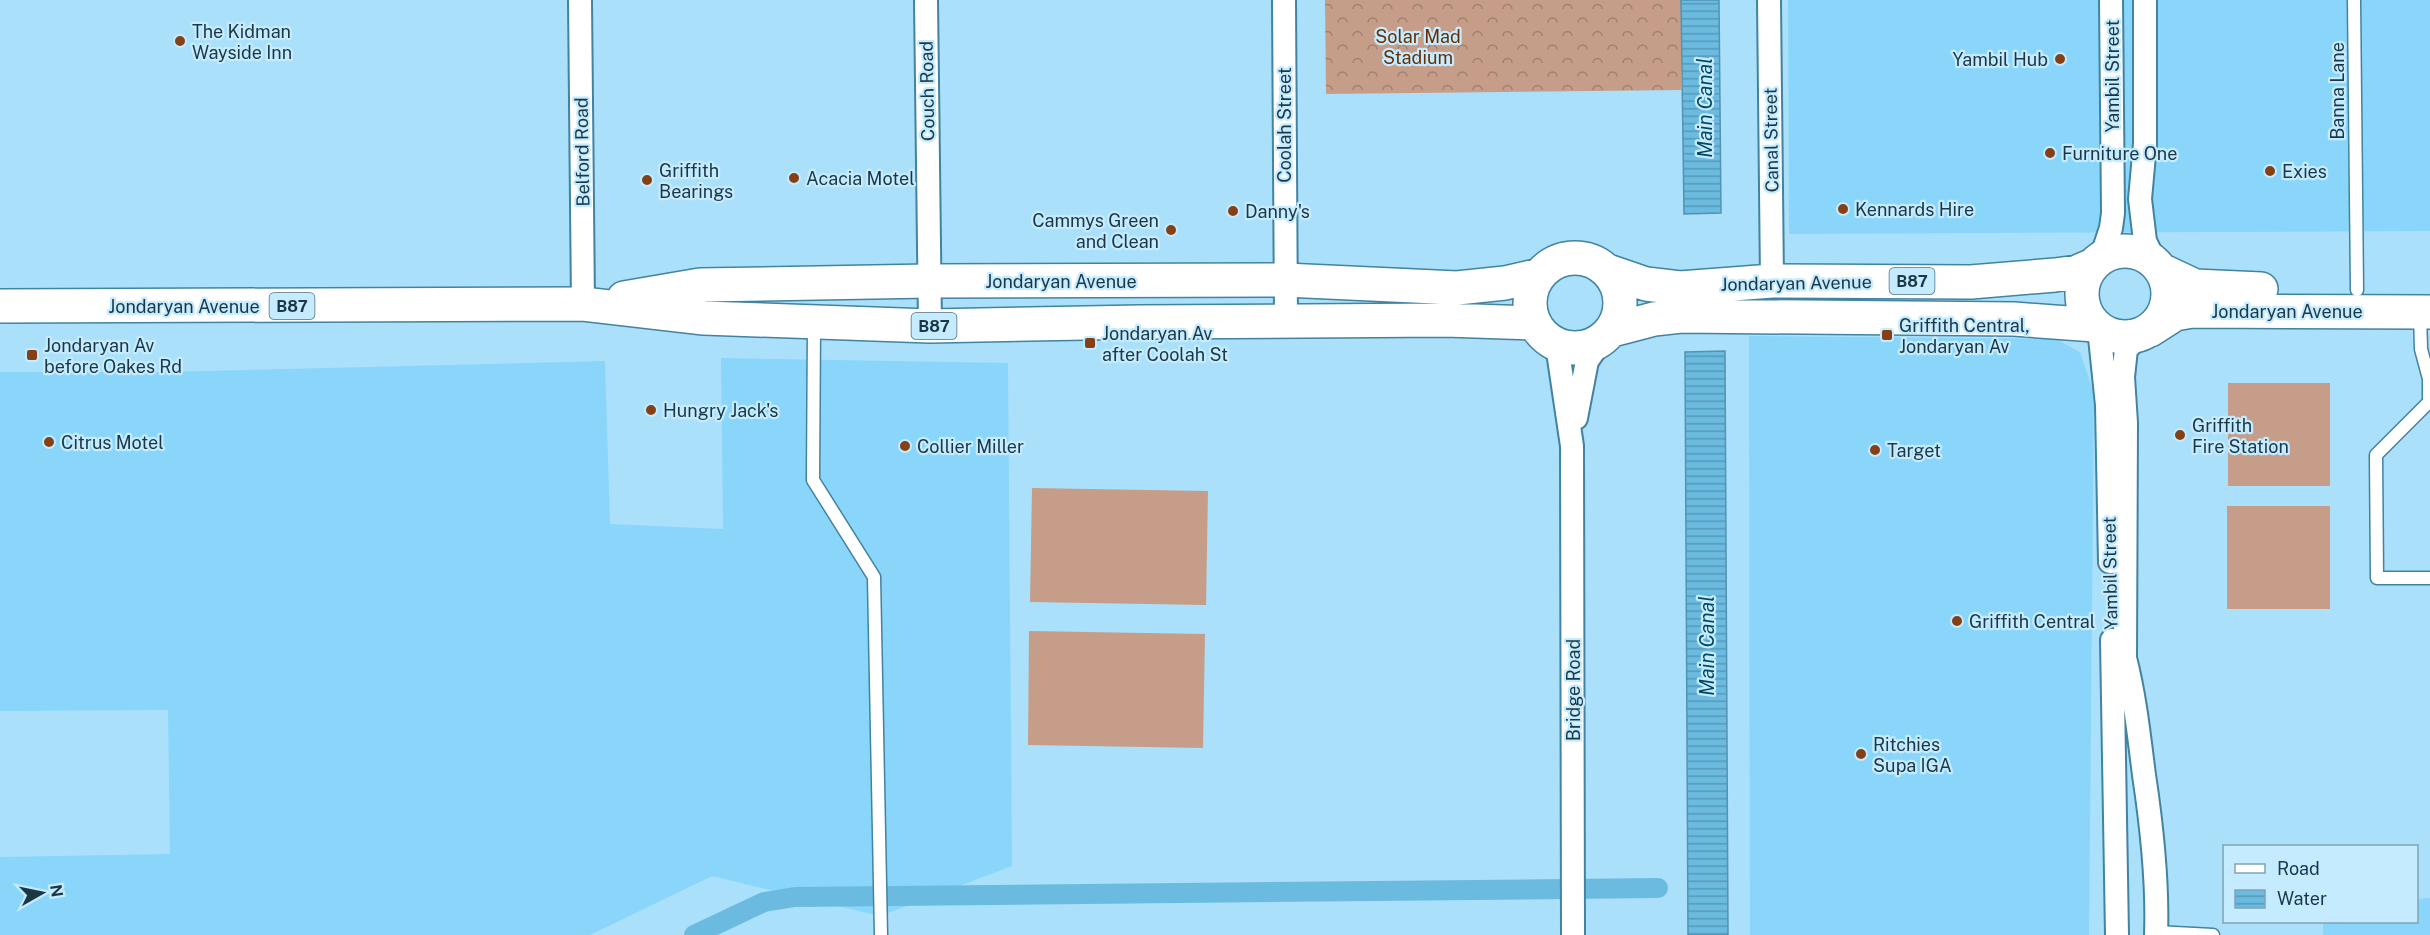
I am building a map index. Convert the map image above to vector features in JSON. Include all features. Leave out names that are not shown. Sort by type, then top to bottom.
[{"type":"main road","name":"B87","points":[[2097,262],[2110,254],[2129,251],[2139,253],[2159,267]]},
{"type":"main road","name":"B87","points":[[1540,275],[1551,265],[1565,259],[1581,258],[1596,262],[1608,271]]},
{"type":"main road","name":"Jondaryan Avenue","points":[[1730,300],[1772,281],[1971,282],[2077,272],[2097,262]]},
{"type":"main road","points":[[2097,262],[2084,281],[2083,300],[2089,318],[2097,327]]},
{"type":"main road","name":"Jondaryan Avenue","points":[[2159,267],[2195,286],[2357,290],[2427,306]]},
{"type":"main road","points":[[2146,332],[2163,316],[2166,307],[2168,288],[2159,267]]},
{"type":"main road","name":"Jondaryan Avenue","points":[[1608,271],[1646,284],[1681,302],[1730,300],[2014,319],[2097,327]]},
{"type":"main road","points":[[1606,336],[1621,306],[1620,294],[1608,271]]},
{"type":"main road","name":"Jondaryan Avenue","points":[[583,304],[700,285],[929,281],[1285,280],[1457,288],[1505,283],[1540,275]]},
{"type":"main road","points":[[1540,275],[1533,286],[1530,298],[1534,322],[1548,340],[1557,345]]},
{"type":"main road","name":"Jondaryan Avenue","points":[[1606,336],[1654,319],[1681,302]]},
{"type":"main road","name":"Jondaryan Avenue","points":[[0,306],[583,304],[704,318],[930,327],[1140,322],[1446,320],[1534,322]]},
{"type":"main road","name":"Jondaryan Avenue","points":[[2146,332],[2175,314],[2192,311],[2427,306]]},
{"type":"main road","name":"B87","points":[[2097,327],[2115,336],[2124,337],[2146,332]]},
{"type":"main road","name":"B87","points":[[1557,345],[1572,349],[1587,347],[1606,336]]},
{"type":"street","name":"Belford Road","points":[[580,0],[583,304]]},
{"type":"street","name":"Couch Road","points":[[926,0],[930,327]]},
{"type":"street","name":"Coolah Street","points":[[1284,0],[1286,322]]},
{"type":"street","name":"Canal Street","points":[[1769,0],[1772,281]]},
{"type":"street","name":"Yambil Street","points":[[2097,262],[2111,228],[2113,213],[2111,0]]},
{"type":"street","name":"Yambil Street","points":[[2145,0],[2145,144],[2140,198],[2145,240],[2159,267]]},
{"type":"street","name":"Yambil Street","points":[[2097,327],[2107,405],[2117,935]]},
{"type":"street","name":"Yambil Street","points":[[2146,332],[2126,349],[2123,377],[2126,423],[2126,658],[2134,696],[2150,810],[2157,907],[2156,934]]},
{"type":"street","name":"Bridge Road","points":[[1572,446],[1587,361],[1606,336]]},
{"type":"street","name":"Bridge Road","points":[[1557,345],[1572,446],[1574,935]]},
{"type":"street","name":"Yambil Street","points":[[2115,818],[2124,817],[2135,805],[2137,792],[2134,696]]},
{"type":"lane","name":"Banna Lane","points":[[2354,0],[2357,290]]},
{"type":"lane","points":[[2427,306],[2421,350],[2429,379],[2429,402],[2376,455],[2377,578],[2430,578]]},
{"type":"lane","points":[[814,322],[813,480],[874,578],[881,935]]},
{"type":"lane","points":[[2156,934],[2213,935]]},
{"type":"shaded area","points":[[1788,0],[2430,0],[2430,231],[1789,234]]},
{"type":"shaded area","name":"Griffith Central","points":[[1749,336],[2056,339],[2080,352],[2094,393],[2089,935],[1750,935]]},
{"type":"shaded area","points":[[721,358],[1008,363],[1012,866],[880,916],[712,876],[590,935],[0,935],[0,857],[170,854],[168,710],[0,711],[0,372],[166,372],[605,361],[610,524],[723,529]]},
{"type":"shaded area","points":[[2430,898],[2430,935],[2323,935],[2323,923],[2418,923],[2418,899]]},
{"type":"green space","name":"Solar Mad Stadium","points":[[1325,0],[1681,0],[1681,90],[1326,94]]},
{"type":"green space","points":[[2228,383],[2330,383],[2330,486],[2228,486]]},
{"type":"green space","points":[[1032,488],[1208,491],[1206,605],[1030,602]]},
{"type":"green space","points":[[2227,506],[2330,506],[2330,609],[2227,609]]},
{"type":"green space","points":[[1029,631],[1205,634],[1203,748],[1028,745]]},
{"type":"water","name":"Main Canal","points":[[1681,0],[1719,0],[1721,213],[1684,214]]},
{"type":"water","points":[[1725,351],[1728,935],[1688,935],[1685,352]]},
{"type":"waterway","points":[[694,935],[764,902],[795,897],[1658,888]]},
{"type":"place","name":"The Kidman Wayside Inn","points":[[180,41]]},
{"type":"place","name":"Yambil Hub","points":[[2060,59]]},
{"type":"place","name":"Furniture One","points":[[2050,153]]},
{"type":"place","name":"Exies","points":[[2270,171]]},
{"type":"place","name":"Acacia Motel","points":[[794,178]]},
{"type":"place","name":"Griffith Bearings","points":[[647,180]]},
{"type":"place","name":"Kennards Hire","points":[[1843,209]]},
{"type":"place","name":"Danny's","points":[[1233,211]]},
{"type":"place","name":"Cammys Green and Clean","points":[[1171,230]]},
{"type":"place","name":"Griffith Central, Jondaryan Av","points":[[1887,335]]},
{"type":"place","name":"Jondaryan Av after Coolah St","points":[[1090,343]]},
{"type":"place","name":"Jondaryan Av before Oakes Rd","points":[[32,355]]},
{"type":"place","name":"Hungry Jack's","points":[[651,410]]},
{"type":"place","name":"Griffith Fire Station","points":[[2180,435]]},
{"type":"place","name":"Citrus Motel","points":[[49,442]]},
{"type":"place","name":"Collier Miller","points":[[905,446]]},
{"type":"place","name":"Target","points":[[1875,450]]},
{"type":"place","name":"Griffith Central","points":[[1957,621]]},
{"type":"place","name":"Ritchies Supa IGA","points":[[1861,754]]}]
